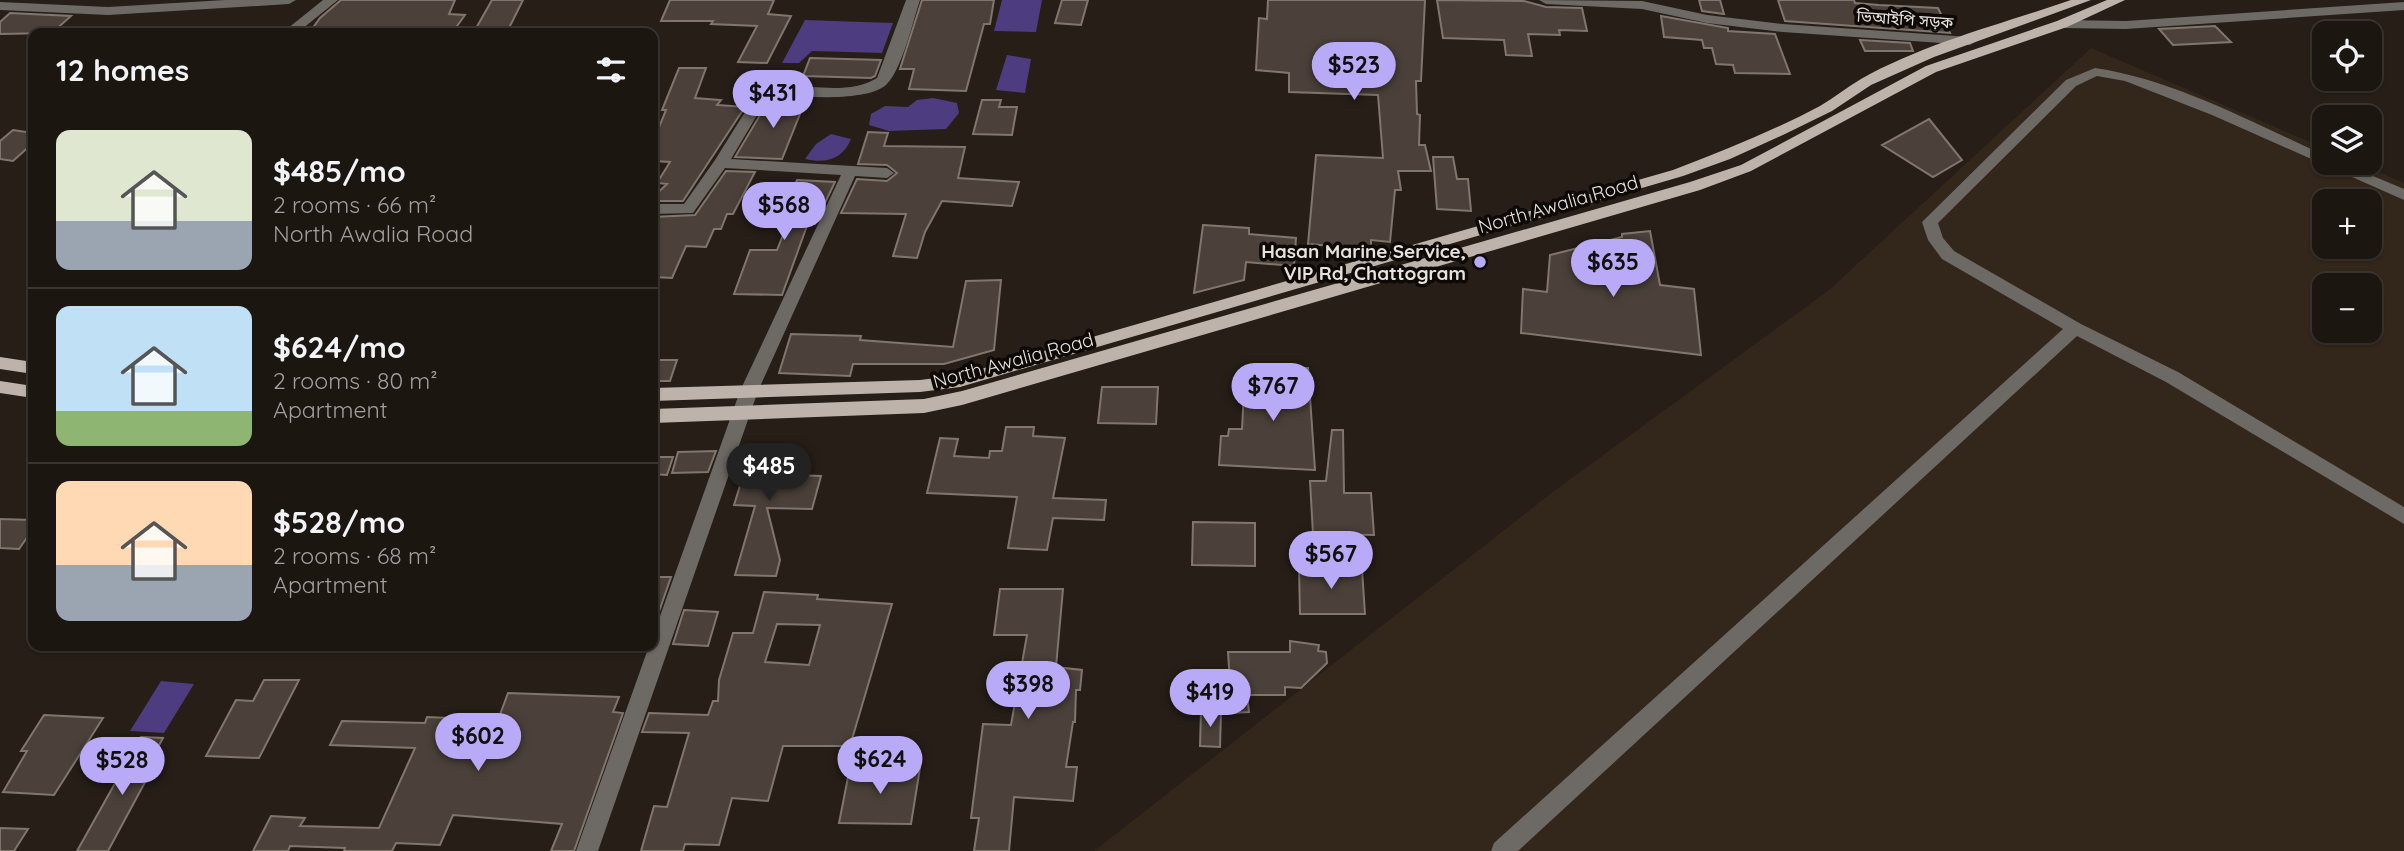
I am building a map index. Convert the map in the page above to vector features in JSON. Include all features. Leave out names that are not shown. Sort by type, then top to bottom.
[{"type":"main road","name":"North Awalia Road","points":[[658,395],[920,386],[960,381],[1678,173],[1725,156],[1780,131],[1827,108],[1866,82],[1929,54],[2084,0]]},
{"type":"main road","name":"North Awalia Road","points":[[658,416],[924,406],[962,398],[1695,187],[1746,168],[1787,148],[1931,69],[2062,24],[2118,0]]},
{"type":"main road","points":[[0,363],[28,367]]},
{"type":"main road","points":[[0,387],[28,392]]},
{"type":"street","points":[[0,6],[80,5],[108,11],[289,0]]},
{"type":"street","points":[[295,28],[331,0]]},
{"type":"street","points":[[658,210],[688,209],[721,163],[765,91],[858,90],[883,80],[913,0]]},
{"type":"street","name":"ভিআইপি সড়ক","points":[[1546,0],[1642,5],[1707,19],[1783,28],[1970,41]]},
{"type":"street","points":[[2062,24],[2126,24],[2404,6]]},
{"type":"street","points":[[2312,156],[2217,112],[2128,77],[2095,72],[2071,83],[1930,222],[1936,243],[1948,255],[2075,328],[2172,377],[2404,516]]},
{"type":"street","points":[[721,163],[887,173]]},
{"type":"street","points":[[658,649],[749,391],[850,171]]},
{"type":"street","points":[[2357,175],[2404,195]]},
{"type":"street","points":[[1502,851],[2075,328]]},
{"type":"street","points":[[587,851],[657,651]]},
{"type":"shaded area","points":[[1002,0],[1042,0],[1036,32],[994,31]]},
{"type":"shaded area","points":[[805,20],[893,23],[882,53],[812,51],[799,63],[782,63]]},
{"type":"shaded area","points":[[2091,48],[2312,143],[2312,175],[2382,173],[2404,183],[2404,851],[1094,851],[1554,491],[1829,290]]},
{"type":"shaded area","points":[[1007,55],[1031,59],[1025,93],[996,90]]},
{"type":"shaded area","points":[[933,98],[957,103],[959,113],[946,129],[889,131],[869,125],[871,114],[885,106],[908,107],[917,100]]},
{"type":"shaded area","points":[[831,134],[851,139],[848,146],[827,160],[805,159],[816,144]]},
{"type":"shaded area","points":[[161,681],[194,684],[164,733],[130,731]]},
{"type":"building","points":[[341,0],[455,0],[449,14],[465,15],[456,28],[313,28]]},
{"type":"building","points":[[492,0],[523,0],[509,28],[476,28]]},
{"type":"building","points":[[670,0],[774,0],[768,14],[791,16],[767,63],[738,62],[757,26],[711,24],[713,21],[661,21]]},
{"type":"building","points":[[922,0],[994,0],[990,24],[984,24],[966,91],[909,89],[914,69],[900,69]]},
{"type":"building","points":[[1062,0],[1088,0],[1081,25],[1055,23]]},
{"type":"building","points":[[1268,0],[1425,0],[1421,81],[1416,81],[1417,114],[1420,115],[1419,145],[1425,145],[1431,171],[1398,171],[1401,190],[1395,190],[1390,242],[1371,240],[1371,249],[1308,244],[1316,155],[1383,158],[1378,95],[1289,92],[1289,73],[1256,70],[1259,18],[1267,19]]},
{"type":"building","points":[[1437,0],[1524,1],[1546,7],[1582,8],[1587,31],[1559,30],[1560,35],[1528,34],[1532,56],[1506,55],[1504,40],[1443,38]]},
{"type":"building","points":[[1699,0],[1720,0],[1724,14],[1702,11]]},
{"type":"building","points":[[1778,0],[1854,0],[1855,3],[1938,8],[1950,33],[1785,21]]},
{"type":"building","points":[[10,13],[71,16],[58,28],[28,28],[28,33],[0,34],[0,22]]},
{"type":"building","points":[[1661,16],[1728,28],[1728,31],[1775,34],[1790,74],[1735,73],[1733,65],[1716,64],[1712,48],[1704,48],[1702,40],[1664,37]]},
{"type":"building","points":[[2215,26],[2231,42],[2173,45],[2159,29]]},
{"type":"building","points":[[1860,40],[1910,43],[1913,51],[1865,51]]},
{"type":"building","points":[[810,58],[881,60],[875,76],[871,78],[803,76]]},
{"type":"building","points":[[679,68],[706,68],[695,98],[721,100],[717,105],[745,107],[683,201],[658,199],[658,192],[667,184],[658,181],[670,162],[658,161],[658,130],[666,110],[662,110]]},
{"type":"building","points":[[806,99],[782,159],[735,157],[769,100]]},
{"type":"building","points":[[982,100],[1001,100],[999,107],[1017,107],[1012,135],[973,134]]},
{"type":"building","points":[[1929,119],[1962,160],[1933,177],[1882,145]]},
{"type":"building","points":[[13,130],[28,132],[28,148],[13,161],[0,159],[0,141]]},
{"type":"building","points":[[868,132],[888,133],[884,146],[965,147],[958,178],[1019,182],[1012,206],[942,201],[925,232],[917,258],[893,256],[906,214],[841,213],[857,179],[887,181],[897,173],[887,165],[858,164]]},
{"type":"building","points":[[1433,157],[1453,157],[1457,179],[1468,179],[1471,211],[1437,209]]},
{"type":"building","points":[[726,171],[755,172],[733,214],[727,214],[721,229],[714,229],[706,247],[686,246],[672,278],[658,277],[658,217],[695,215]]},
{"type":"building","points":[[797,180],[835,182],[815,224],[808,223],[782,295],[734,294],[750,250],[777,250],[794,207],[785,206]]},
{"type":"building","points":[[1203,225],[1249,228],[1249,234],[1296,238],[1294,266],[1246,262],[1244,280],[1194,293]]},
{"type":"building","points":[[1650,231],[1660,285],[1694,289],[1701,355],[1521,333],[1523,289],[1547,292],[1550,255],[1622,237],[1622,234]]},
{"type":"building","points":[[1001,280],[994,350],[944,364],[853,364],[850,376],[779,373],[791,334],[861,336],[860,340],[953,347],[966,281]]},
{"type":"building","points":[[658,360],[677,360],[670,381],[658,381]]},
{"type":"building","points":[[1267,368],[1308,368],[1315,470],[1219,465],[1221,436],[1228,436],[1229,429],[1242,429],[1244,390],[1239,390],[1238,374],[1267,374]]},
{"type":"building","points":[[1102,387],[1158,387],[1156,424],[1098,423]]},
{"type":"building","points":[[1006,427],[1034,427],[1033,436],[1065,438],[1053,498],[1106,500],[1104,520],[1053,518],[1047,550],[1008,548],[1017,497],[927,493],[940,438],[958,439],[954,456],[989,458],[990,451],[1002,451]]},
{"type":"building","points":[[1332,430],[1343,430],[1344,493],[1371,493],[1374,535],[1313,534],[1310,481],[1326,481]]},
{"type":"building","points":[[740,450],[798,450],[792,475],[821,476],[812,509],[767,508],[780,560],[776,576],[735,575],[755,506],[734,505],[743,476],[731,476]]},
{"type":"building","points":[[716,451],[708,472],[672,473],[678,452]]},
{"type":"building","points":[[658,457],[673,457],[667,475],[658,474]]},
{"type":"building","points":[[0,519],[28,520],[28,536],[19,549],[0,548]]},
{"type":"building","points":[[1193,522],[1255,523],[1255,566],[1192,565]]},
{"type":"building","points":[[1299,568],[1362,569],[1365,614],[1300,614]]},
{"type":"building","points":[[658,577],[671,577],[658,615]]},
{"type":"building","points":[[1000,589],[1063,589],[1056,667],[1082,670],[1080,690],[1076,690],[1075,722],[1066,767],[1077,767],[1073,801],[1014,797],[1009,851],[974,851],[979,818],[971,818],[983,724],[1011,725],[1027,635],[994,635]]},
{"type":"building","points":[[764,592],[892,604],[850,746],[783,746],[768,801],[732,798],[719,845],[685,844],[683,851],[641,851],[654,806],[667,807],[689,733],[642,732],[649,713],[708,715],[713,701],[718,701],[719,680],[733,633],[753,633]],"holes":[[[777,624],[820,625],[809,665],[765,662]]]},
{"type":"building","points":[[684,610],[718,612],[708,646],[673,644]]},
{"type":"building","points":[[1290,641],[1319,645],[1318,651],[1326,652],[1327,663],[1301,688],[1285,687],[1285,695],[1247,695],[1249,712],[1232,713],[1228,652],[1290,652]]},
{"type":"building","points":[[264,680],[299,680],[259,758],[206,756],[236,700],[253,701]]},
{"type":"building","points":[[508,693],[619,697],[613,712],[623,713],[574,851],[551,851],[562,824],[453,815],[440,845],[396,843],[392,851],[344,851],[345,848],[290,846],[288,851],[253,851],[271,816],[305,818],[300,826],[379,828],[415,748],[330,745],[342,721],[425,723],[427,717],[498,720]]},
{"type":"building","points":[[1201,711],[1221,712],[1220,747],[1200,746]]},
{"type":"building","points":[[44,715],[103,718],[54,795],[3,792],[27,751],[21,751]]},
{"type":"building","points":[[141,737],[163,738],[152,758],[158,758],[108,851],[77,851]]},
{"type":"building","points":[[850,767],[920,768],[911,824],[839,823]]},
{"type":"building","points":[[0,828],[28,829],[14,851],[0,851]]},
{"type":"place","name":"Hasan Marine Service, VIP Rd, Chattogram","points":[[1480,262]]}]
